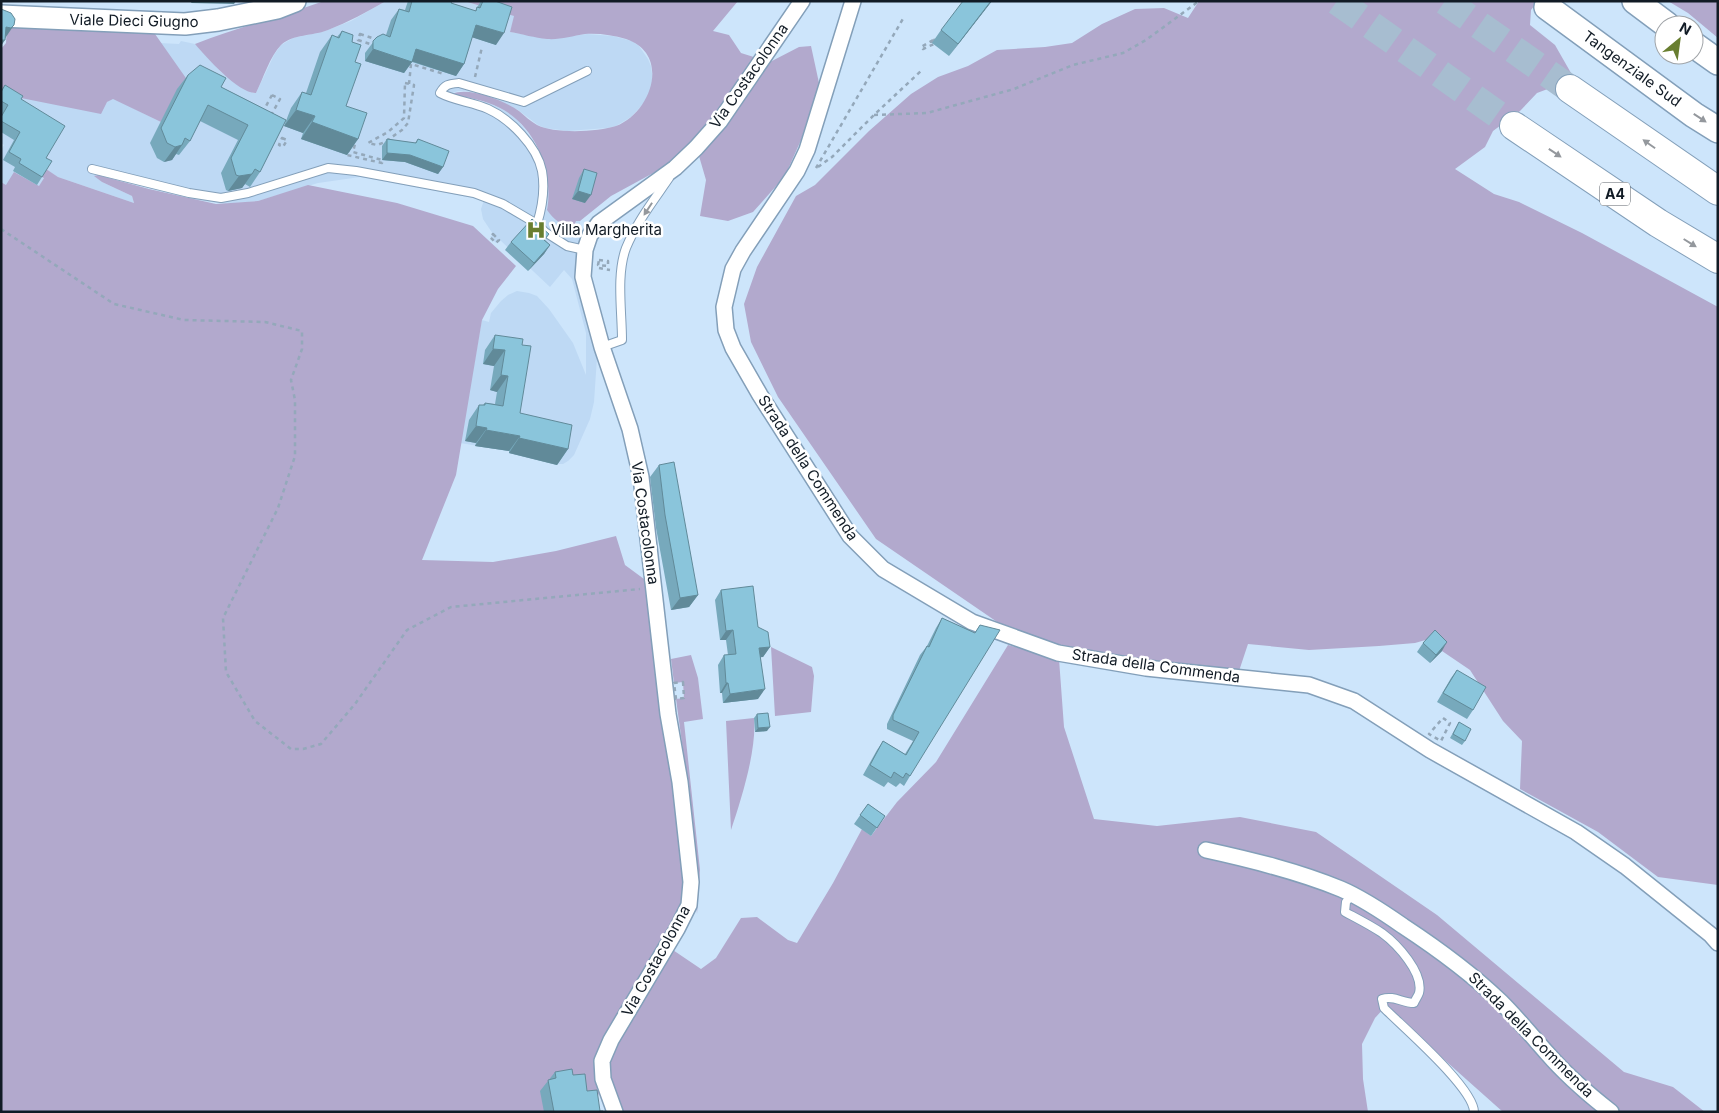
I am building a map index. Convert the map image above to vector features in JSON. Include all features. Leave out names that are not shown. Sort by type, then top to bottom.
[{"type":"highway","points":[[1635,1],[1654,15]]},
{"type":"highway","name":"Tangenziale Sud","points":[[1547,7],[1718,130]]},
{"type":"highway","points":[[1704,52],[1718,62]]},
{"type":"highway","points":[[1570,90],[1718,191]]},
{"type":"highway","name":"A4","points":[[1514,126],[1658,223],[1718,260]]},
{"type":"main road","name":"Viale Dieci Giugno","points":[[1,16],[185,24],[218,20],[277,8],[295,1]]},
{"type":"street","name":"Via Costacolonna","points":[[615,1112],[604,1079],[602,1060],[689,905],[691,882],[680,782],[668,714],[641,477],[630,429],[602,347],[583,277],[586,250],[590,235],[599,223],[675,168],[720,122],[802,1]]},
{"type":"street","name":"Strada della Commenda","points":[[853,1],[807,150],[797,172],[743,251],[733,269],[724,307],[726,330],[733,348],[760,395],[850,536],[883,569],[972,622],[1058,653],[1146,668],[1309,685],[1354,701],[1430,750],[1576,832],[1625,866],[1711,935],[1718,943]]},
{"type":"street","name":"Strada della Commenda","points":[[1206,850],[1306,876],[1352,895],[1386,914],[1440,950],[1469,973],[1502,1003],[1549,1055],[1590,1096],[1611,1112]]},
{"type":"lane","points":[[537,224],[541,210],[542,170],[530,143],[509,122],[488,109],[440,93],[443,87],[448,84],[459,83],[524,102],[587,71]]},
{"type":"lane","points":[[92,169],[189,193],[221,198],[248,194],[328,168],[356,170],[474,193],[503,204],[537,224],[545,232],[567,246],[586,250]]},
{"type":"lane","points":[[602,347],[622,340],[620,290],[626,249],[634,231],[675,168]]},
{"type":"lane","points":[[1352,895],[1346,902],[1345,912],[1384,934],[1406,957],[1416,971],[1420,982],[1419,993],[1414,1003],[1407,1003],[1398,998],[1388,997],[1382,999],[1384,1008],[1458,1081],[1474,1106],[1474,1112]]},
{"type":"path","points":[[874,115],[936,110],[1014,89],[1073,65],[1123,52],[1146,40],[1200,1]]},
{"type":"path","points":[[904,17],[816,168],[832,157],[923,69]]},
{"type":"path","points":[[360,34],[393,45],[391,51],[358,40],[360,34]]},
{"type":"path","points":[[935,39],[932,43],[934,44],[923,49],[921,47],[928,43],[935,39]]},
{"type":"path","points":[[472,88],[482,47]]},
{"type":"path","points":[[409,84],[411,64],[447,75]]},
{"type":"path","points":[[405,83],[409,84],[414,85],[410,120],[408,123],[402,130],[385,142],[377,145],[368,143],[388,132],[404,118],[405,83]]},
{"type":"path","points":[[272,94],[280,99],[268,121],[260,117],[272,94]]},
{"type":"path","points":[[353,139],[356,140],[353,152],[382,160],[382,163],[347,155],[353,139]]},
{"type":"path","points":[[1,229],[114,304],[184,320],[265,322],[302,332],[302,349],[291,380],[295,400],[295,456],[278,508],[223,618],[226,672],[255,720],[290,749],[303,749],[321,744],[355,704],[407,630],[452,607],[654,587]]},
{"type":"path","points":[[600,268],[608,269]]},
{"type":"path","points":[[1443,718],[1450,722],[1441,741],[1429,734],[1443,718]]},
{"type":"shaded area","points":[[324,1],[386,1],[328,30],[286,41],[273,55],[256,93],[241,88],[232,81],[195,44],[227,33]]},
{"type":"shaded area","name":"Villa Margherita","points":[[386,1],[464,1],[515,16],[510,32],[548,39],[587,34],[613,36],[632,41],[639,46],[651,66],[653,81],[649,95],[644,103],[631,117],[616,126],[607,128],[568,131],[545,128],[518,110],[501,102],[466,91],[452,93],[491,104],[517,119],[533,140],[544,164],[549,184],[547,210],[561,224],[567,226],[576,227],[576,221],[580,221],[580,259],[597,358],[594,402],[590,419],[574,455],[563,464],[509,453],[509,451],[460,443],[482,320],[489,322],[491,313],[508,295],[517,291],[537,296],[549,309],[573,343],[586,375],[586,333],[572,279],[564,270],[550,287],[500,240],[496,243],[490,237],[493,234],[483,219],[481,209],[484,200],[360,177],[318,183],[258,201],[225,204],[191,199],[98,175],[95,176],[102,182],[132,196],[134,203],[58,177],[46,170],[39,187],[6,185],[1,182],[1,150],[4,145],[1,143],[1,94],[107,102],[113,98],[161,122],[165,51],[160,43],[179,44],[181,41],[195,44],[221,72],[253,93],[256,93],[274,55],[281,45],[293,38],[325,31],[351,21]]},
{"type":"shaded area","points":[[464,1],[738,1],[713,31],[729,35],[741,53],[770,62],[799,47],[811,46],[819,83],[801,140],[785,176],[753,212],[728,221],[700,216],[706,180],[699,156],[668,165],[611,196],[580,221],[576,221],[574,227],[562,224],[555,220],[547,210],[548,181],[545,166],[533,138],[524,126],[513,116],[494,105],[452,94],[459,92],[477,93],[496,99],[513,107],[537,125],[554,130],[588,131],[608,128],[629,119],[639,109],[647,96],[651,83],[652,69],[648,57],[640,46],[626,39],[611,35],[585,34],[547,39],[510,32],[514,16]]},
{"type":"shaded area","points":[[1199,1],[1538,1],[1531,10],[1530,25],[1555,45],[1571,73],[1553,87],[1537,93],[1520,111],[1493,131],[1485,147],[1455,169],[1494,194],[1519,202],[1582,233],[1718,307],[1718,885],[1658,877],[1598,832],[1520,789],[1522,741],[1503,721],[1470,670],[1442,651],[1429,639],[1415,643],[1309,650],[1248,644],[1237,677],[1058,653],[1003,626],[876,539],[778,397],[751,342],[744,304],[757,267],[796,196],[815,185],[869,131],[911,94],[938,77],[968,66],[997,50],[1072,43],[1102,24],[1135,9],[1164,8],[1188,18]]},
{"type":"shaded area","points":[[1668,1],[1718,1],[1718,38],[1704,26],[1704,15],[1690,15]]},
{"type":"shaded area","points":[[7,25],[155,34],[188,81],[179,87],[161,122],[113,99],[107,102],[101,114],[1,94],[1,49],[6,43]]},
{"type":"shaded area","points":[[46,169],[58,177],[134,203],[132,196],[102,182],[94,176],[98,175],[216,204],[258,201],[308,185],[397,203],[473,226],[516,266],[498,289],[482,320],[456,475],[422,560],[493,562],[556,551],[616,536],[625,565],[644,579],[648,591],[691,882],[667,946],[701,969],[716,958],[741,918],[757,917],[788,940],[797,943],[833,883],[862,829],[871,836],[897,802],[936,762],[1008,645],[1059,659],[1064,727],[1094,819],[1157,826],[1240,817],[1316,832],[1437,915],[1624,1072],[1673,1087],[1705,1112],[1503,1112],[1385,1007],[1375,1018],[1362,1044],[1363,1079],[1368,1112],[619,1112],[602,1087],[594,1104],[544,1112],[1,1112],[1,182],[6,185],[14,172],[39,186],[44,178],[42,177]]},
{"type":"shaded area","points":[[771,647],[812,667],[814,676],[811,712],[775,716]]},
{"type":"shaded area","points":[[691,655],[698,678],[703,719],[684,722],[700,870],[697,914],[685,765],[676,699],[684,698],[683,682],[674,683],[671,659]]},
{"type":"shaded area","points":[[754,718],[751,760],[731,830],[726,721]]},
{"type":"building","points":[[412,1],[452,1],[451,3],[476,11],[477,7],[480,8],[483,1],[495,1],[512,7],[504,33],[476,25],[464,64],[416,49],[412,62],[373,49],[373,41],[377,37],[383,34],[390,37],[399,9],[409,12]]},
{"type":"building","points":[[963,1],[991,1],[958,44],[941,30]]},
{"type":"building","points":[[1,9],[11,13],[15,19],[14,25],[11,28],[6,27],[5,40],[1,40]]},
{"type":"building","points":[[342,31],[353,35],[352,42],[361,45],[355,62],[361,64],[346,106],[367,113],[358,139],[312,122],[315,116],[296,110],[302,92],[311,95],[332,35],[339,38]]},
{"type":"building","points":[[200,65],[226,78],[221,87],[286,120],[260,172],[255,169],[252,174],[236,175],[231,158],[248,125],[208,105],[190,141],[185,138],[182,145],[175,147],[167,143],[161,128],[188,75]]},
{"type":"building","points":[[5,85],[23,96],[21,99],[65,126],[46,158],[52,161],[42,177],[19,163],[21,159],[9,152],[20,132],[1,121],[1,117],[8,105],[1,101],[1,92]]},
{"type":"building","points":[[387,139],[416,143],[418,139],[449,151],[443,167],[410,155],[387,153]]},
{"type":"building","points":[[584,169],[597,173],[591,195],[578,191]]},
{"type":"building","points":[[532,219],[549,234],[544,240],[550,245],[534,263],[511,242]]},
{"type":"building","points":[[495,335],[523,339],[522,345],[531,346],[520,413],[572,425],[568,449],[476,426],[479,405],[485,405],[485,403],[503,406],[508,376],[501,375],[505,350],[493,349]]},
{"type":"building","points":[[674,462],[698,595],[680,598],[665,515],[659,465]]},
{"type":"building","points":[[753,586],[758,627],[768,632],[770,647],[759,648],[765,689],[730,694],[728,683],[726,683],[724,655],[736,654],[733,630],[726,631],[721,590]]},
{"type":"building","points":[[942,618],[975,633],[980,625],[1000,630],[910,776],[906,773],[903,778],[894,772],[891,778],[870,765],[883,741],[906,755],[919,732],[893,720],[893,715]]},
{"type":"building","points":[[1435,630],[1447,642],[1436,655],[1423,643]]},
{"type":"building","points":[[1457,670],[1486,687],[1473,710],[1443,693]]},
{"type":"building","points":[[768,713],[770,727],[758,728],[757,714]]},
{"type":"building","points":[[1459,722],[1471,729],[1465,741],[1453,734]]},
{"type":"building","points":[[868,804],[885,816],[877,828],[860,815]]},
{"type":"building","points":[[572,1069],[573,1075],[585,1074],[587,1091],[597,1090],[600,1111],[603,1112],[554,1112],[548,1080],[556,1078],[555,1072]]},
{"type":"tunnel","points":[[1337,1],[1514,126]]},
{"type":"tunnel","points":[[1445,1],[1570,89]]},
{"type":"place","name":"Villa Margherita","points":[[536,230]]}]
